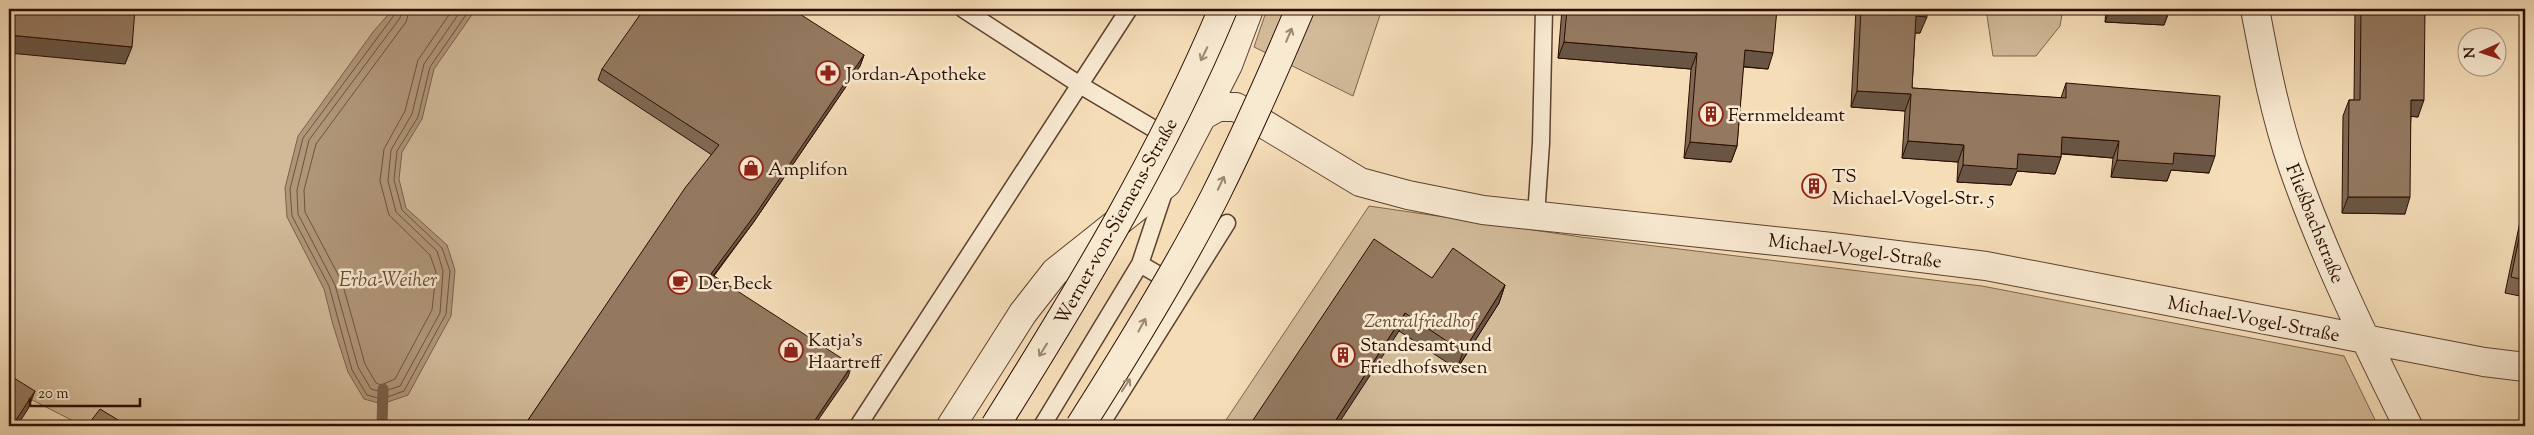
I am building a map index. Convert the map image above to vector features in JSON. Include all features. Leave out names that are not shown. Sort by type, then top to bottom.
[{"type":"street","name":"Werner-von-Siemens-Straße","points":[[995,426],[1071,305],[1157,150],[1223,9]]},
{"type":"street","points":[[951,426],[1023,313],[1055,272],[1167,182],[1228,65],[1249,9]]},
{"type":"street","points":[[1080,426],[1128,349],[1213,199],[1273,73],[1300,9]]},
{"type":"street","name":"Fließbachstraße","points":[[2255,9],[2272,96],[2293,168],[2366,340],[2408,426]]},
{"type":"street","name":"Michael-Vogel-Straße","points":[[1202,116],[1218,107],[1236,107],[1360,182],[1408,195],[1483,210],[1986,266],[2366,340],[2484,362],[2525,367]]},
{"type":"lane","points":[[963,9],[1080,85],[1186,148]]},
{"type":"lane","points":[[858,426],[1129,9]]},
{"type":"lane","points":[[1536,216],[1541,143],[1544,9]]},
{"type":"lane","points":[[1042,426],[1140,264],[1167,182]]},
{"type":"lane","points":[[1100,426],[1227,223]]},
{"type":"lane","points":[[1140,264],[1186,291]]},
{"type":"green space","points":[[130,9],[648,9],[715,157],[528,426],[83,426],[9,388],[9,53]]},
{"type":"green space","points":[[1267,9],[1382,9],[1353,96],[1254,47]]},
{"type":"green space","points":[[1986,9],[2063,9],[2060,26],[2036,56],[1993,56]]},
{"type":"green space","name":"Zentralfriedhof","points":[[1369,206],[1581,237],[1982,286],[2344,356],[2378,426],[1222,426]]},
{"type":"water","name":"Erba-Weiher","points":[[393,9],[476,9],[434,69],[422,119],[402,152],[399,179],[406,208],[447,245],[455,270],[451,316],[408,395],[382,404],[364,399],[348,372],[324,289],[287,217],[285,188],[298,136],[373,32]]},
{"type":"building","points":[[9,9],[135,9],[132,47],[9,35]]},
{"type":"building","points":[[644,9],[792,9],[864,55],[757,212],[711,274],[852,365],[811,426],[524,426],[685,188],[719,145],[602,69]]},
{"type":"building","name":"Fernmeldeamt","points":[[1567,9],[1777,9],[1773,53],[1745,50],[1737,146],[1690,142],[1697,53],[1564,42]]},
{"type":"building","points":[[1861,9],[1927,9],[1927,17],[1916,16],[1912,88],[2066,98],[2066,83],[2220,96],[2215,156],[2174,153],[2173,164],[2117,160],[2119,141],[2062,137],[2061,157],[2018,154],[2017,169],[1963,165],[1964,145],[1908,141],[1911,94],[1857,91]]},
{"type":"building","points":[[2361,9],[2425,9],[2424,100],[2411,100],[2410,197],[2348,197],[2349,100],[2360,100]]},
{"type":"building","points":[[2525,209],[2525,280],[2511,277]]},
{"type":"building","name":"Standesamt und Friedhofswesen","points":[[1374,239],[1432,278],[1453,248],[1505,285],[1463,352],[1405,313],[1332,426],[1249,426]]},
{"type":"building","points":[[9,375],[35,391],[12,426],[9,426]]},
{"type":"building","points":[[100,409],[128,426],[87,426]]},
{"type":"waterway","points":[[382,426],[383,389]]},
{"type":"place","name":"Jordan-Apotheke","points":[[828,73]]},
{"type":"place","name":"Fernmeldeamt","points":[[1711,114]]},
{"type":"place","name":"Amplifon","points":[[751,168]]},
{"type":"place","name":"TS Michael-Vogel-Str. 5","points":[[1814,186]]},
{"type":"place","name":"Der Beck","points":[[680,282]]},
{"type":"place","name":"Katja's Haartreff","points":[[791,350]]},
{"type":"place","name":"Standesamt und Friedhofswesen","points":[[1343,355]]}]
